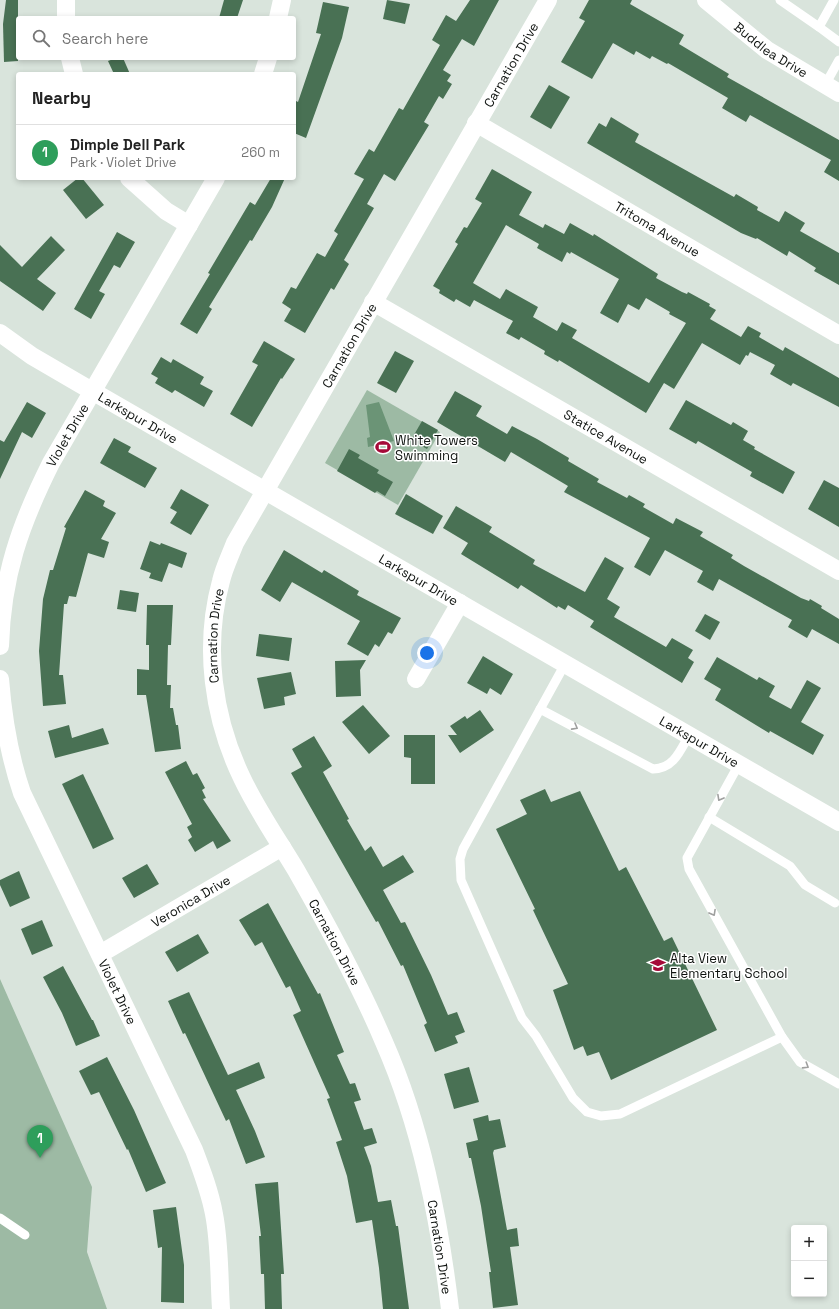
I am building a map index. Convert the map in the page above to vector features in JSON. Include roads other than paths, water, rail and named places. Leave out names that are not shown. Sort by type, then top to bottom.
[{"type":"street","points":[[66,0],[66,16]]},
{"type":"street","points":[[278,16],[282,0]]},
{"type":"street","name":"Carnation Drive","points":[[450,1309],[445,1267],[433,1198],[414,1123],[385,1043],[344,955],[242,779],[226,741],[216,700],[212,660],[213,621],[221,581],[235,543],[264,490],[548,0]]},
{"type":"street","name":"Buddlea Drive","points":[[706,0],[767,50],[832,89]]},
{"type":"street","points":[[70,60],[74,72]]},
{"type":"street","points":[[264,72],[267,60]]},
{"type":"street","name":"Tritoma Avenue","points":[[476,123],[839,335]]},
{"type":"street","points":[[131,180],[166,211],[189,225]]},
{"type":"street","name":"Violet Drive","points":[[0,646],[2,592],[30,505],[51,463],[215,180]]},
{"type":"street","name":"Statice Avenue","points":[[373,302],[839,571]]},
{"type":"street","name":"Larkspur Drive","points":[[0,333],[32,356],[839,822]]},
{"type":"street","points":[[416,679],[460,603]]},
{"type":"street","name":"Violet Drive","points":[[0,679],[7,738],[13,766],[22,793],[194,1150],[206,1182],[214,1214],[218,1247],[221,1309]]},
{"type":"street","name":"Veronica Drive","points":[[100,954],[282,847]]},
{"type":"lane","points":[[780,0],[839,42]]},
{"type":"lane","points":[[819,27],[834,0]]},
{"type":"lane","points":[[832,89],[839,60]]},
{"type":"lane","points":[[565,664],[463,849],[460,859],[461,880],[522,1018],[536,1036],[573,1098],[587,1112],[601,1116],[620,1114],[782,1037]]},
{"type":"lane","points":[[540,709],[653,769],[662,768],[669,765],[675,759],[689,735]]},
{"type":"lane","points":[[739,764],[687,858],[689,869],[782,1037],[800,1062],[839,1084]]},
{"type":"lane","points":[[709,817],[790,866],[805,884],[838,902]]},
{"type":"lane","points":[[0,1218],[25,1235]]},
{"type":"place","name":"White Towers Swimming","points":[[383,447]]},
{"type":"place","name":"Alta View Elementary School","points":[[658,965]]},
{"type":"place","name":"Dimple Dell Park","points":[[40,1158]]}]
